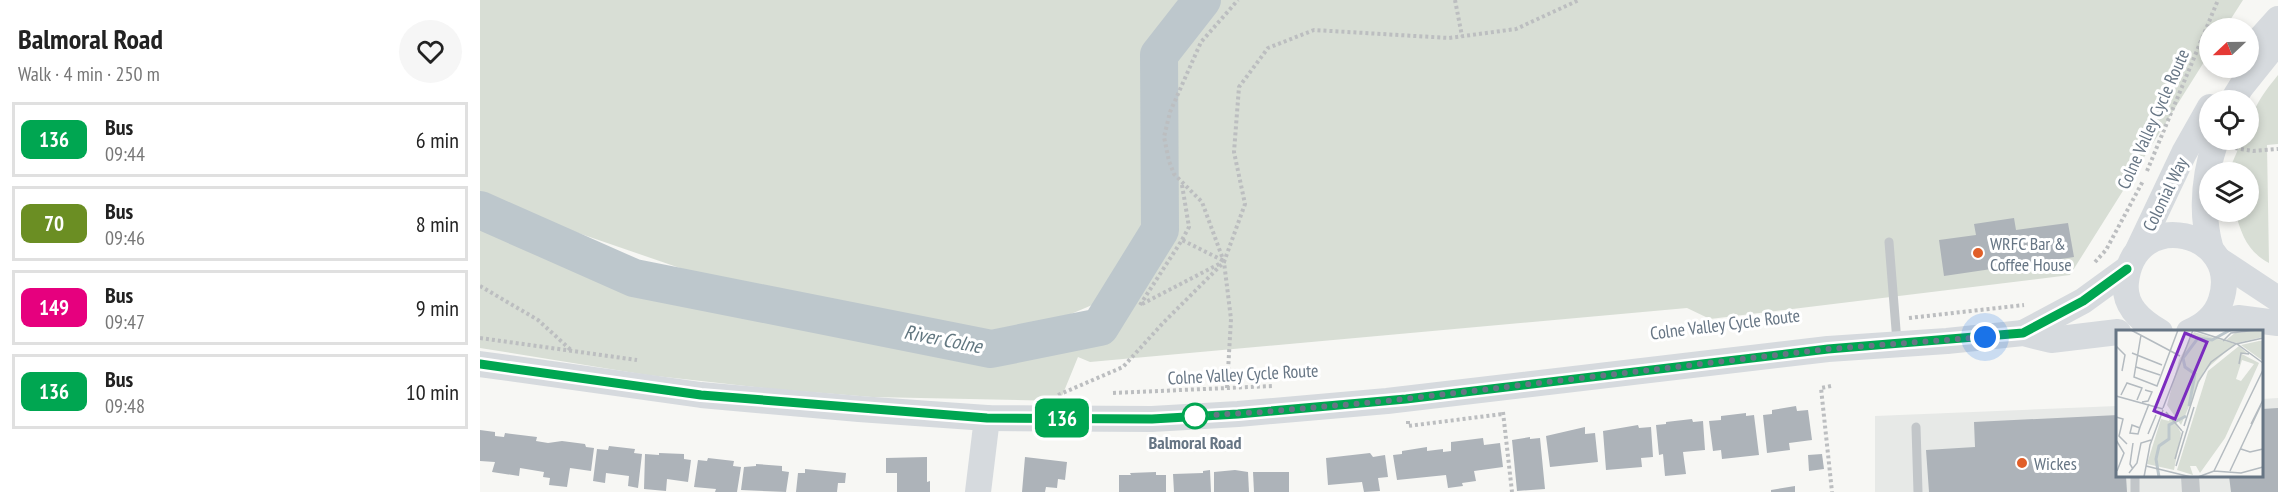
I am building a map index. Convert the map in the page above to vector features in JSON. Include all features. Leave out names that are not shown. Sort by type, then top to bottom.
[{"type":"street","points":[[2259,39],[2278,19]]},
{"type":"street","points":[[2239,90],[2278,41]]},
{"type":"street","name":"Colonial Way","points":[[2133,260],[2199,126]]},
{"type":"street","name":"Colonial Way","points":[[2194,330],[2210,319],[2219,306],[2224,291],[2224,275],[2205,229],[2205,183],[2219,150]]},
{"type":"street","points":[[2023,333],[2083,301],[2133,260],[2149,241],[2166,235],[2184,235],[2203,243],[2215,255],[2278,298]]},
{"type":"street","points":[[2133,260],[2125,288],[2131,307],[2143,322],[2157,330]]},
{"type":"street","points":[[2194,330],[2238,318],[2278,323]]},
{"type":"street","points":[[480,364],[701,395],[987,418],[1152,419],[1297,410],[1480,390],[1828,349],[1896,332],[2023,333],[2051,340],[2116,332]]},
{"type":"street","points":[[978,492],[987,418]]},
{"type":"street","points":[[2190,477],[2191,492]]},
{"type":"lane","points":[[1889,242],[1896,332]]},
{"type":"lane","points":[[1916,427],[1918,492]]},
{"type":"path","points":[[1227,388],[1231,319],[1224,262],[1202,202],[1174,174],[1164,137],[1170,112],[1201,42],[1238,0]]},
{"type":"path","points":[[1455,0],[1462,36]]},
{"type":"path","points":[[1077,395],[1054,396],[1123,367],[1162,323],[1224,262],[1245,204],[1234,152],[1239,87],[1268,48],[1314,30],[1449,38],[1516,29],[1579,0]]},
{"type":"path","name":"Colne Valley Cycle Route","points":[[2092,265],[2106,250],[2146,176],[2218,0]]},
{"type":"path","points":[[2249,150],[2278,149]]},
{"type":"path","points":[[1181,183],[1189,227],[1140,304],[1224,262]]},
{"type":"path","points":[[1182,240],[1224,262]]},
{"type":"path","points":[[480,286],[538,320],[572,351]]},
{"type":"path","points":[[1896,332],[2030,304]]},
{"type":"path","name":"Colne Valley Cycle Route","points":[[1112,393],[1274,386]]},
{"type":"path","points":[[1831,386],[1821,388],[1832,492]]},
{"type":"path","points":[[1408,426],[1503,414],[1512,492]]},
{"type":"shaded area","points":[[480,0],[2243,0],[2231,18],[2199,18],[2199,70],[2070,275],[1710,319],[1687,308],[1090,362],[1078,357],[1060,401],[872,397],[773,389],[647,375],[480,348],[480,214],[635,282],[936,341],[990,354],[1088,333],[1104,300],[1019,336],[886,322],[741,289],[517,212],[480,192]]},
{"type":"shaded area","points":[[2278,75],[2278,144],[2267,145],[2269,263],[2250,248],[2238,222],[2259,222],[2259,162],[2233,162],[2238,150],[2259,150],[2259,102]]},
{"type":"shaded area","points":[[2278,398],[2278,492],[1875,492],[1875,416],[2116,406],[2116,477],[2263,477],[2263,399]]},
{"type":"building","points":[[2014,218],[2016,230],[2068,223],[2074,257],[1944,276],[1939,240],[1976,235],[1974,224]]},
{"type":"building","points":[[1796,406],[1797,411],[1808,410],[1812,440],[1789,443],[1790,450],[1767,453],[1763,415],[1772,414],[1772,410]]},
{"type":"building","points":[[2278,408],[2278,492],[2231,492],[2229,477],[2263,477],[2263,409]]},
{"type":"building","points":[[1746,413],[1746,416],[1754,415],[1759,455],[1722,459],[1721,450],[1713,451],[1709,421],[1721,420],[1721,416]]},
{"type":"building","name":"Wickes","points":[[2116,415],[2116,477],[2126,477],[2127,492],[1929,492],[1926,450],[1975,447],[1974,422]]},
{"type":"building","points":[[1692,419],[1693,422],[1703,421],[1705,450],[1683,452],[1686,474],[1665,476],[1663,454],[1659,455],[1656,425]]},
{"type":"building","points":[[1638,425],[1639,428],[1651,427],[1653,457],[1641,458],[1642,467],[1606,470],[1603,431]]},
{"type":"building","points":[[1585,427],[1585,434],[1595,433],[1598,462],[1550,467],[1546,436]]},
{"type":"building","points":[[480,430],[495,432],[495,436],[504,437],[505,433],[537,437],[536,441],[548,443],[562,441],[585,444],[586,447],[594,448],[591,471],[570,468],[567,487],[549,485],[550,478],[543,477],[544,472],[520,468],[519,476],[492,472],[495,462],[480,461]]},
{"type":"building","points":[[1530,437],[1530,439],[1540,438],[1545,489],[1517,491],[1512,440]]},
{"type":"building","points":[[1483,438],[1484,445],[1500,443],[1503,467],[1474,471],[1476,481],[1448,488],[1446,475],[1397,480],[1393,455],[1402,454],[1402,451],[1427,447],[1427,451],[1443,449],[1443,452],[1451,451],[1451,442]]},
{"type":"building","points":[[609,446],[635,449],[634,453],[642,454],[638,488],[628,486],[629,476],[606,473],[605,483],[593,481],[597,449],[608,450]]},
{"type":"building","points":[[659,453],[684,454],[684,459],[691,460],[688,482],[667,479],[666,491],[644,489],[645,454],[659,455]]},
{"type":"building","points":[[1370,453],[1373,457],[1385,455],[1388,477],[1378,478],[1380,491],[1364,492],[1362,482],[1328,485],[1326,458]]},
{"type":"building","points":[[1822,454],[1824,469],[1809,471],[1808,455]]},
{"type":"building","points":[[927,457],[927,482],[930,481],[930,492],[897,492],[897,473],[886,473],[886,458]]},
{"type":"building","points":[[1025,457],[1067,462],[1065,480],[1058,479],[1057,488],[1046,487],[1045,492],[1022,492]]},
{"type":"building","points":[[708,458],[734,461],[733,466],[741,467],[737,492],[715,492],[716,489],[694,487],[698,460],[707,461]]},
{"type":"building","points":[[756,464],[782,466],[782,471],[789,472],[786,492],[741,490],[744,467],[756,466]]},
{"type":"building","points":[[805,469],[846,473],[845,483],[838,483],[837,492],[796,492],[798,473],[805,473]]},
{"type":"building","points":[[1210,470],[1211,492],[1174,492],[1173,474],[1203,473],[1203,471]]},
{"type":"building","points":[[1235,470],[1248,472],[1249,492],[1214,492],[1214,472]]},
{"type":"building","points":[[1156,472],[1156,475],[1166,475],[1166,492],[1119,492],[1119,475]]},
{"type":"building","points":[[1253,472],[1289,472],[1289,492],[1254,492]]},
{"type":"building","points":[[1795,486],[1795,492],[1771,492],[1771,490]]},
{"type":"waterway","name":"River Colne","points":[[480,210],[634,278],[991,349],[1100,327],[1160,230],[1159,55],[1202,0]]},
{"type":"bus line","name":"136","points":[[480,364],[701,395],[859,409],[987,418],[1152,419],[1406,399],[1828,349],[2023,333],[2083,301],[2127,269]]},
{"type":"place","name":"WRFC Bar & Coffee House","points":[[1978,253]]},
{"type":"place","name":"Balmoral Road","points":[[1195,416]]},
{"type":"place","name":"Wickes","points":[[2022,463]]},
{"type":"route","points":[[1195,416],[1387,401],[1828,349],[1985,337]]}]
